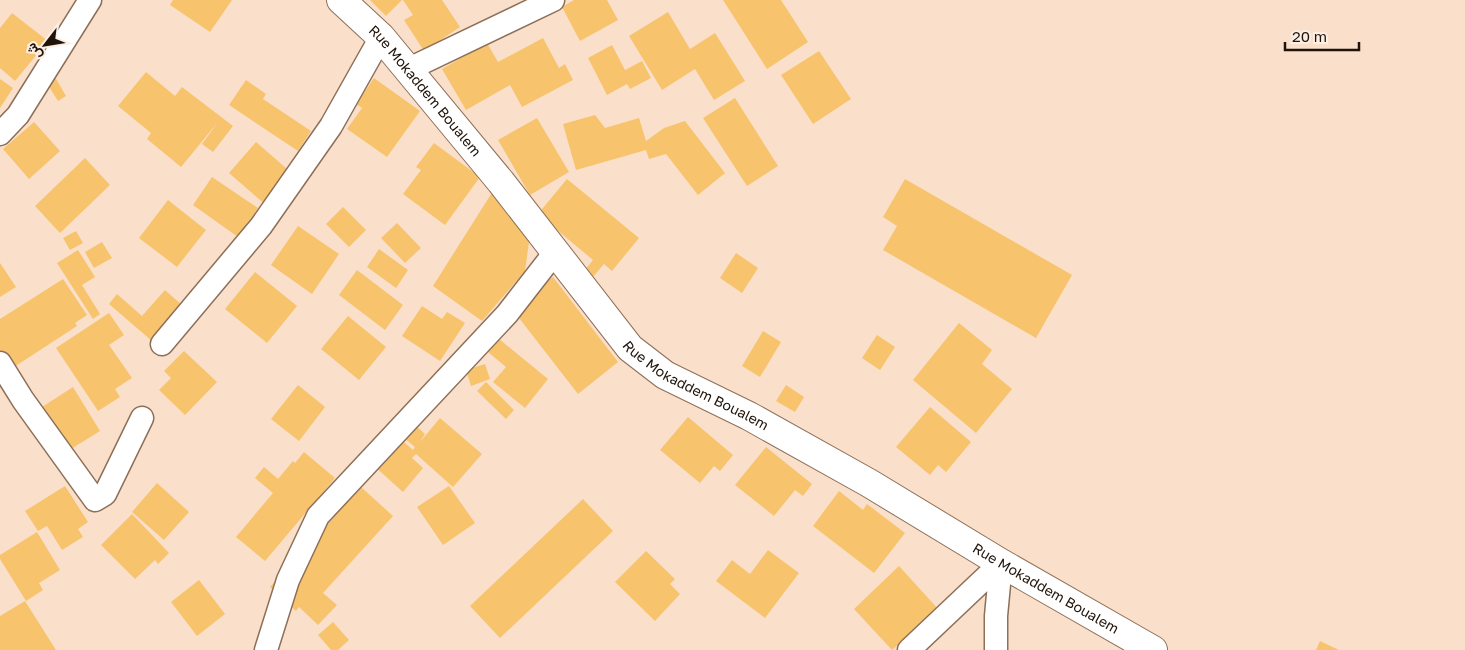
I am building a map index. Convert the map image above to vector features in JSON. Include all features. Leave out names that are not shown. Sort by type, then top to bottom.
[{"type":"street","points":[[0,134],[18,115],[90,0]]},
{"type":"street","name":"Rue Mokaddem Boualem","points":[[341,0],[381,37],[501,182],[630,348],[665,375],[749,416],[869,483],[1002,563],[1153,650]]},
{"type":"street","points":[[407,70],[553,0]]},
{"type":"street","points":[[162,344],[261,226],[331,126],[381,37]]},
{"type":"street","points":[[266,650],[288,580],[318,516],[507,314],[556,251]]},
{"type":"street","points":[[0,363],[23,400],[95,500],[105,494],[142,418]]},
{"type":"street","points":[[909,650],[1002,563]]},
{"type":"street","points":[[996,650],[996,616],[1002,563]]},
{"type":"building","points":[[173,0],[232,0],[210,32],[170,5]]},
{"type":"building","points":[[370,0],[402,0],[386,16]]},
{"type":"building","points":[[403,0],[442,0],[460,27],[424,51],[404,20],[413,15]]},
{"type":"building","points":[[574,0],[607,0],[618,20],[580,41],[562,7]]},
{"type":"building","points":[[723,0],[781,0],[808,42],[767,69]]},
{"type":"building","points":[[668,12],[690,49],[715,33],[745,81],[714,100],[695,69],[662,90],[629,36]]},
{"type":"building","points":[[12,13],[48,41],[15,81],[0,68],[0,28]]},
{"type":"building","points":[[543,38],[559,68],[565,64],[573,80],[522,107],[510,85],[466,110],[442,69],[487,43],[498,62]]},
{"type":"building","points":[[612,45],[625,70],[642,61],[651,78],[630,89],[627,84],[607,95],[588,58]]},
{"type":"building","points":[[819,51],[851,99],[813,124],[781,75]]},
{"type":"building","points":[[146,72],[175,96],[182,87],[233,126],[213,152],[202,144],[218,122],[181,167],[147,139],[151,133],[118,106]]},
{"type":"building","points":[[55,77],[66,96],[58,101],[46,82]]},
{"type":"building","points":[[374,78],[420,111],[387,157],[347,129],[362,108],[356,104]]},
{"type":"building","points":[[0,79],[13,88],[0,108]]},
{"type":"building","points":[[246,80],[266,94],[263,99],[311,131],[298,151],[229,105]]},
{"type":"building","points":[[735,98],[778,166],[747,186],[703,118]]},
{"type":"building","points":[[595,115],[605,128],[639,118],[646,141],[664,128],[685,121],[725,173],[698,195],[666,154],[649,159],[646,150],[576,170],[563,124]]},
{"type":"building","points":[[537,118],[569,172],[530,195],[498,140]]},
{"type":"building","points":[[34,122],[60,151],[29,179],[3,149]]},
{"type":"building","points":[[256,142],[294,175],[267,206],[229,173]]},
{"type":"building","points":[[434,143],[480,177],[445,225],[403,194],[421,170],[416,167]]},
{"type":"building","points":[[85,158],[110,185],[60,233],[35,206]]},
{"type":"building","points":[[212,177],[258,208],[238,237],[193,205]]},
{"type":"building","points":[[567,179],[639,238],[612,271],[604,264],[592,278],[584,271],[593,260],[538,214]]},
{"type":"building","points":[[905,179],[1072,275],[1036,338],[883,250],[897,226],[883,217]]},
{"type":"building","points":[[493,191],[518,216],[529,242],[525,271],[482,321],[433,286]]},
{"type":"building","points":[[168,200],[206,230],[177,267],[139,238]]},
{"type":"building","points":[[343,207],[366,230],[349,247],[326,224]]},
{"type":"building","points":[[397,223],[421,248],[405,263],[381,238]]},
{"type":"building","points":[[298,226],[339,254],[312,294],[271,265]]},
{"type":"building","points":[[76,231],[83,243],[70,250],[63,238]]},
{"type":"building","points":[[102,242],[112,258],[94,268],[85,252]]},
{"type":"building","points":[[379,249],[408,270],[396,288],[367,267]]},
{"type":"building","points":[[78,250],[95,277],[82,285],[100,314],[93,319],[57,263]]},
{"type":"building","points":[[736,253],[758,268],[742,293],[720,278]]},
{"type":"building","points":[[0,263],[16,287],[0,297]]},
{"type":"building","points":[[357,270],[403,305],[385,330],[339,295]]},
{"type":"building","points":[[255,272],[297,306],[267,343],[225,309]]},
{"type":"building","points":[[553,277],[618,362],[578,394],[512,309]]},
{"type":"building","points":[[63,279],[87,315],[75,323],[77,326],[8,371],[0,358],[0,319]]},
{"type":"building","points":[[165,290],[183,306],[152,341],[109,304],[117,294],[142,316]]},
{"type":"building","points":[[422,306],[442,319],[447,312],[465,323],[440,361],[402,336]]},
{"type":"building","points":[[109,313],[124,335],[109,345],[132,378],[115,389],[120,397],[98,411],[56,348]]},
{"type":"building","points":[[348,316],[386,347],[359,380],[321,349]]},
{"type":"building","points":[[959,323],[992,350],[982,364],[1012,389],[976,433],[913,380]]},
{"type":"building","points":[[763,331],[781,342],[760,377],[742,366]]},
{"type":"building","points":[[493,334],[548,379],[525,408],[493,382],[506,367],[482,347]]},
{"type":"building","points":[[877,335],[895,347],[880,370],[862,358]]},
{"type":"building","points":[[184,351],[217,382],[185,415],[159,390],[171,378],[164,371]]},
{"type":"building","points":[[485,364],[490,379],[471,386],[466,370]]},
{"type":"building","points":[[486,382],[514,410],[506,419],[477,391]]},
{"type":"building","points":[[298,385],[325,407],[299,441],[271,419]]},
{"type":"building","points":[[786,385],[804,397],[795,412],[776,401]]},
{"type":"building","points":[[73,387],[100,431],[66,452],[39,409]]},
{"type":"building","points":[[930,407],[971,442],[946,472],[938,465],[930,475],[896,447]]},
{"type":"building","points":[[688,417],[733,455],[720,471],[714,466],[700,483],[660,450]]},
{"type":"building","points":[[440,418],[482,454],[453,487],[416,454],[412,458],[423,468],[403,492],[373,465],[397,436],[413,450],[415,447],[404,438],[415,425],[425,434],[420,442]]},
{"type":"building","points":[[766,447],[812,484],[803,496],[795,490],[774,516],[735,485]]},
{"type":"building","points":[[304,452],[335,478],[265,561],[236,537],[273,493],[255,478],[264,467],[278,479],[293,461],[295,463]]},
{"type":"building","points":[[157,483],[189,512],[164,540],[132,512]]},
{"type":"building","points":[[65,486],[88,522],[78,529],[83,537],[62,550],[47,526],[38,531],[25,511]]},
{"type":"building","points":[[449,486],[475,523],[443,545],[417,507]]},
{"type":"building","points":[[361,487],[393,516],[323,593],[337,605],[318,625],[299,607],[296,611],[270,587]]},
{"type":"building","points":[[839,491],[863,510],[867,504],[905,533],[874,573],[813,526]]},
{"type":"building","points":[[583,499],[613,531],[500,638],[470,606]]},
{"type":"building","points":[[132,514],[169,553],[158,564],[155,560],[135,579],[101,545]]},
{"type":"building","points":[[37,532],[60,570],[39,583],[43,590],[26,601],[0,559],[0,555]]},
{"type":"building","points":[[768,550],[799,573],[765,618],[716,581],[732,560],[750,574]]},
{"type":"building","points":[[646,551],[675,579],[670,584],[680,594],[655,621],[615,582]]},
{"type":"building","points":[[899,566],[939,610],[892,650],[854,609]]},
{"type":"building","points":[[199,580],[225,614],[197,636],[171,602]]},
{"type":"building","points":[[25,601],[56,650],[0,650],[0,616]]},
{"type":"building","points":[[333,622],[349,640],[338,650],[331,650],[318,635]]},
{"type":"building","points":[[1320,641],[1339,650],[1316,650]]}]
